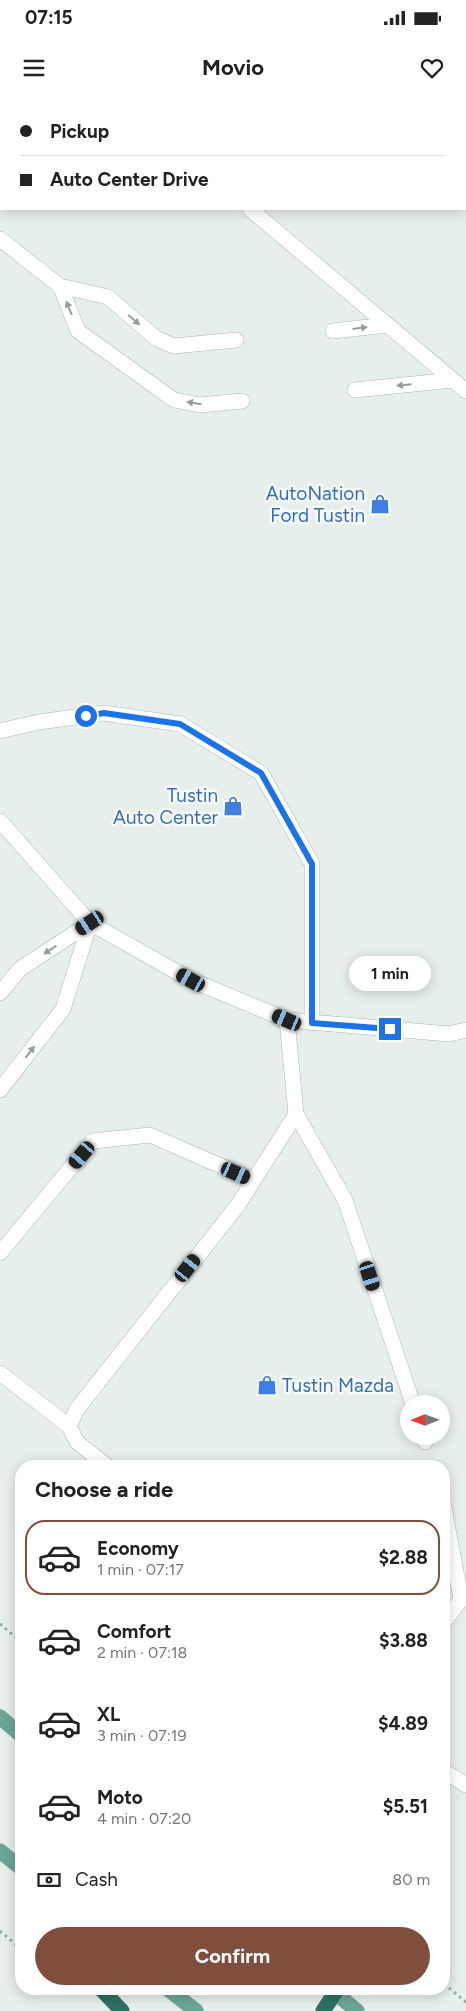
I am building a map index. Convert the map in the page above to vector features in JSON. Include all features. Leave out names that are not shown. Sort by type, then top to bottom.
[{"type":"highway","points":[[107,1995],[122,2011]]},
{"type":"highway","points":[[323,2011],[331,1995]]},
{"type":"main road","points":[[0,1717],[15,1730]]},
{"type":"main road","points":[[0,1851],[15,1863]]},
{"type":"main road","points":[[176,1995],[196,2011]]},
{"type":"main road","points":[[338,1995],[357,2011]]},
{"type":"street","points":[[251,210],[466,391]]},
{"type":"street","points":[[0,239],[60,286],[108,297],[156,339],[174,346],[236,340]]},
{"type":"street","points":[[60,286],[78,331],[174,400],[200,405],[242,401]]},
{"type":"street","points":[[333,331],[387,325]]},
{"type":"street","points":[[355,390],[453,380]]},
{"type":"street","points":[[0,732],[39,722],[104,713],[180,724],[261,773],[312,864],[312,1023]]},
{"type":"street","points":[[0,821],[90,923],[191,980],[287,1020],[449,1034],[466,1030]]},
{"type":"street","points":[[0,993],[20,969],[90,923]]},
{"type":"street","points":[[0,1090],[64,1009],[90,923]]},
{"type":"street","points":[[287,1020],[296,1114],[345,1200],[410,1395]]},
{"type":"street","points":[[69,1426],[77,1409],[238,1205],[296,1114]]},
{"type":"street","points":[[0,1253],[94,1141],[150,1135],[253,1180]]},
{"type":"street","points":[[0,1373],[69,1426],[77,1442],[100,1460]]},
{"type":"street","points":[[450,1534],[464,1596],[450,1614]]},
{"type":"street","points":[[450,1775],[466,1785]]},
{"type":"path","points":[[0,1624],[15,1637]]},
{"type":"path","points":[[0,1931],[15,1944]]},
{"type":"path","points":[[450,1989],[466,2002]]},
{"type":"place","name":"AutoNation Ford Tustin","points":[[380,504]]},
{"type":"place","name":"Tustin Auto Center","points":[[233,806]]},
{"type":"place","name":"Tustin Mazda","points":[[267,1385]]},
{"type":"route","points":[[86,716],[104,713],[180,724],[261,773],[312,864],[312,1023],[390,1029]]}]
